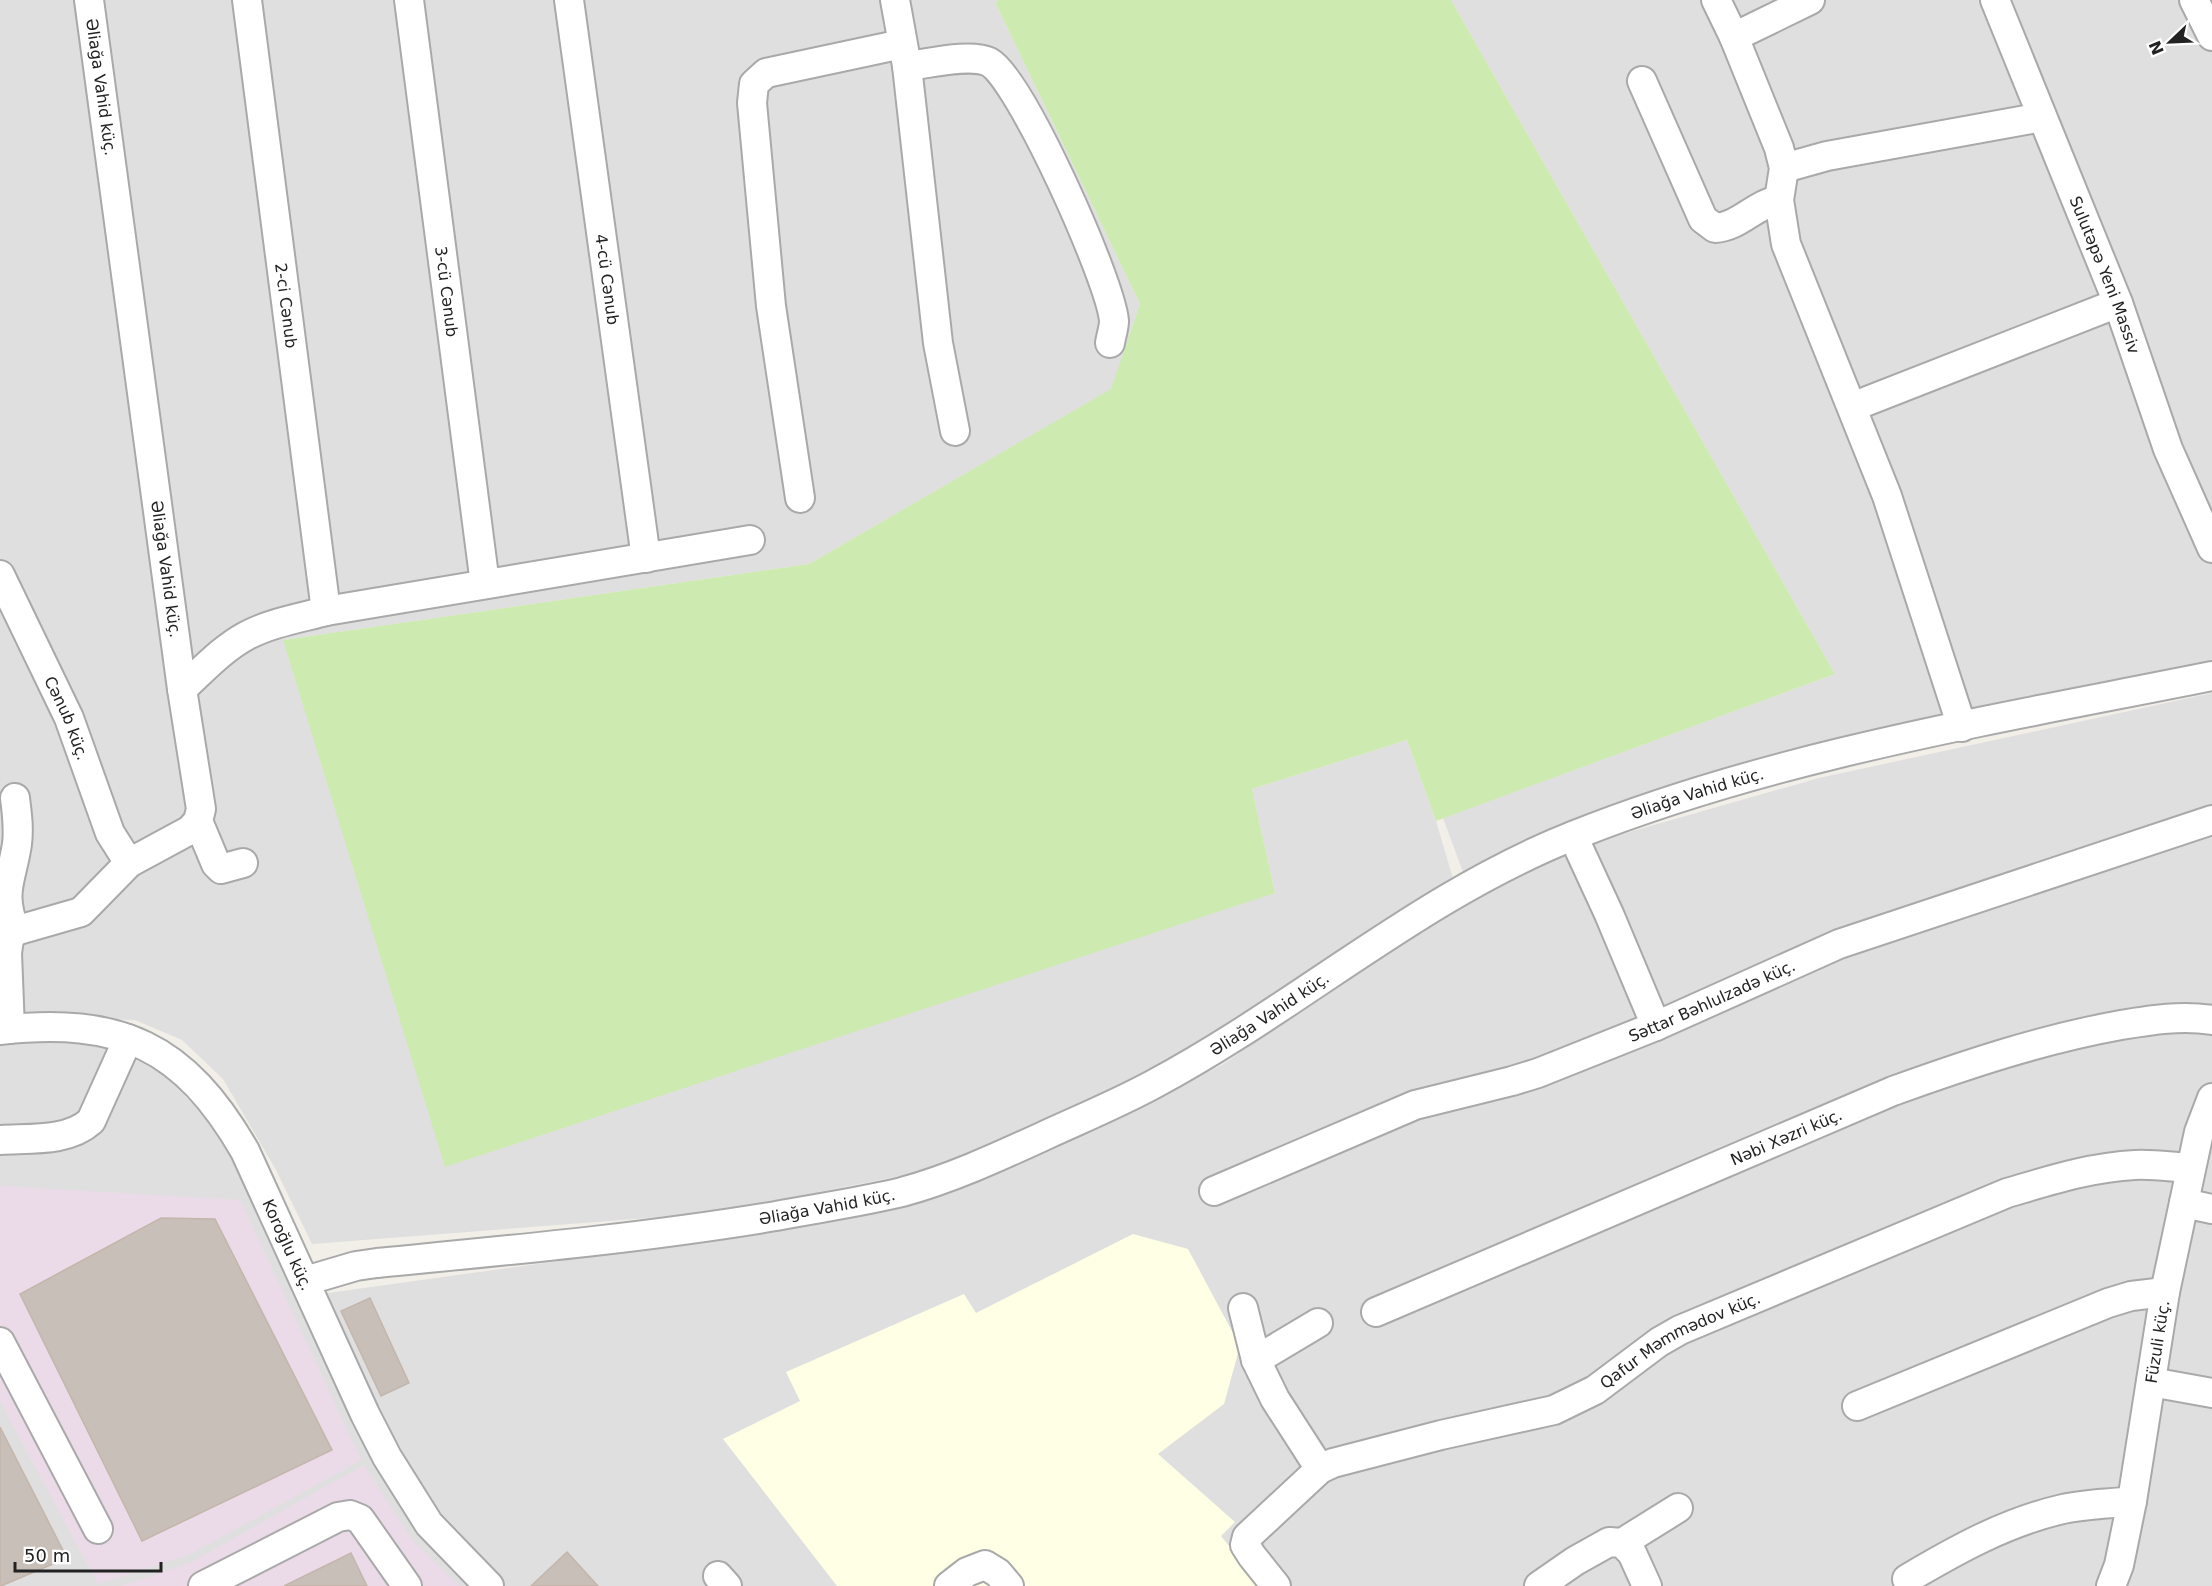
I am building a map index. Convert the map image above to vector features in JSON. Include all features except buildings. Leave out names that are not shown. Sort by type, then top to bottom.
[{"type":"street","name":"Əliağa Vahid küç.","points":[[89,0],[182,689],[201,809],[198,821]]},
{"type":"street","name":"2-ci Cənub","points":[[247,0],[326,611]]},
{"type":"street","name":"3-cü Cənub","points":[[409,0],[485,584]]},
{"type":"street","name":"4-cü Cənub","points":[[569,0],[646,558]]},
{"type":"street","points":[[895,0],[904,55],[938,344],[955,431]]},
{"type":"street","points":[[1716,0],[1734,37],[1779,148],[1784,168],[1779,200],[1786,244],[1887,496],[1962,727]]},
{"type":"street","points":[[1734,37],[1810,0]]},
{"type":"street","name":"Sulutəpə Yeni Massiv","points":[[1995,0],[2118,303],[2168,449],[2212,548]]},
{"type":"street","points":[[2202,4],[2212,36]]},
{"type":"street","points":[[800,498],[771,306],[752,103],[754,84],[765,73],[904,55],[971,59],[988,62],[1001,71],[1013,89],[1072,203],[1103,279],[1114,321],[1110,343]]},
{"type":"street","points":[[1641,81],[1703,219],[1715,228],[1726,228],[1769,202],[1779,200]]},
{"type":"street","points":[[1784,168],[1827,156],[2042,117]]},
{"type":"street","points":[[1852,407],[2118,303]]},
{"type":"street","points":[[182,689],[223,652],[247,636],[286,621],[326,611],[750,540]]},
{"type":"street","name":"Cənub küç.","points":[[0,575],[69,718],[110,833],[129,863]]},
{"type":"street","name":"Əliağa Vahid küç.","points":[[305,1281],[356,1266],[662,1234],[733,1223],[902,1191],[964,1172],[1155,1083],[1253,1026],[1401,926],[1465,887],[1527,855],[1573,836],[1758,773],[1839,753],[2212,676]]},
{"type":"street","points":[[15,798],[18,821],[16,846],[5,897],[7,913],[15,931]]},
{"type":"street","name":"Səttar Bəhlulzadə küç.","points":[[1214,1191],[1415,1105],[1529,1076],[1656,1026],[1839,944],[2212,820]]},
{"type":"street","points":[[5,1030],[7,953],[9,939],[15,931],[81,912],[129,863],[190,830],[198,821],[216,864],[221,869],[243,863]]},
{"type":"street","points":[[1573,836],[1656,1026]]},
{"type":"street","name":"Nəbi Xəzri küç.","points":[[1376,1312],[1893,1091],[1972,1062],[2075,1033],[2163,1018],[2212,1020]]},
{"type":"street","name":"Koroğlu küç.","points":[[5,1030],[66,1027],[101,1031],[128,1039],[153,1049],[178,1066],[207,1094],[227,1119],[250,1161],[365,1414],[409,1494],[436,1532],[489,1586]]},
{"type":"street","points":[[0,1140],[70,1135],[81,1130],[91,1121],[128,1039]]},
{"type":"street","name":"Füzuli küç.","points":[[2111,1586],[2119,1564],[2132,1501],[2164,1292],[2199,1132],[2212,1098]]},
{"type":"street","name":"Qafur Məmmədov küç.","points":[[1276,1586],[1245,1545],[1247,1537],[1320,1469],[1333,1463],[1354,1456],[1554,1410],[1595,1390],[1659,1342],[1680,1330],[2007,1193],[2045,1182],[2111,1168],[2153,1165],[2191,1168]]},
{"type":"street","points":[[2184,1203],[2212,1209]]},
{"type":"street","points":[[1857,1406],[2108,1303],[2131,1296],[2164,1292]]},
{"type":"street","points":[[1243,1308],[1256,1360],[1275,1399],[1320,1469]]},
{"type":"street","points":[[1256,1360],[1318,1323]]},
{"type":"street","points":[[0,1342],[98,1529]]},
{"type":"street","points":[[2151,1382],[2212,1393]]},
{"type":"street","points":[[1906,1579],[1967,1544],[2025,1520],[2064,1509],[2132,1501]]},
{"type":"street","points":[[1539,1586],[1575,1561],[1609,1542],[1622,1543],[1678,1508]]},
{"type":"street","points":[[218,1583],[338,1516],[350,1515],[360,1520],[407,1586]]},
{"type":"street","points":[[1622,1543],[1632,1553],[1647,1586]]},
{"type":"street","points":[[949,1586],[967,1572],[985,1565],[1009,1586]]},
{"type":"shaded area","points":[[0,0],[1000,0],[995,2],[1140,304],[1112,389],[809,564],[283,640],[1275,893],[1252,789],[1407,740],[1436,821],[1454,882],[1204,1041],[1150,1072],[983,1150],[930,1170],[713,1213],[312,1244],[276,1170],[223,1079],[182,1040],[135,1020],[57,1018],[0,1021]]},
{"type":"shaded area","points":[[1451,0],[2212,0],[2212,663],[1547,832],[1463,872],[1443,818],[1835,674]]},
{"type":"shaded area","points":[[2212,693],[2212,1586],[0,1586],[0,1046],[57,1039],[113,1047],[167,1077],[203,1115],[231,1156],[299,1297],[753,1234],[954,1188],[1222,1065],[1416,929],[1539,864],[1605,839],[1819,778]]},
{"type":"shaded area","points":[[0,1186],[240,1200],[361,1460],[188,1555],[98,1584],[0,1401]]},
{"type":"shaded area","points":[[1133,1234],[1188,1249],[1240,1346],[1224,1404],[1158,1454],[1235,1522],[1221,1536],[1261,1586],[837,1586],[723,1439],[800,1401],[786,1372],[964,1294],[976,1313]]},
{"type":"shaded area","points":[[364,1465],[412,1540],[459,1586],[122,1586],[192,1562]]},
{"type":"green space","points":[[1000,0],[1451,0],[1835,674],[1436,821],[1407,740],[1252,789],[1275,893],[445,1167],[283,640],[809,564],[1111,389],[1140,304],[995,2]]}]
